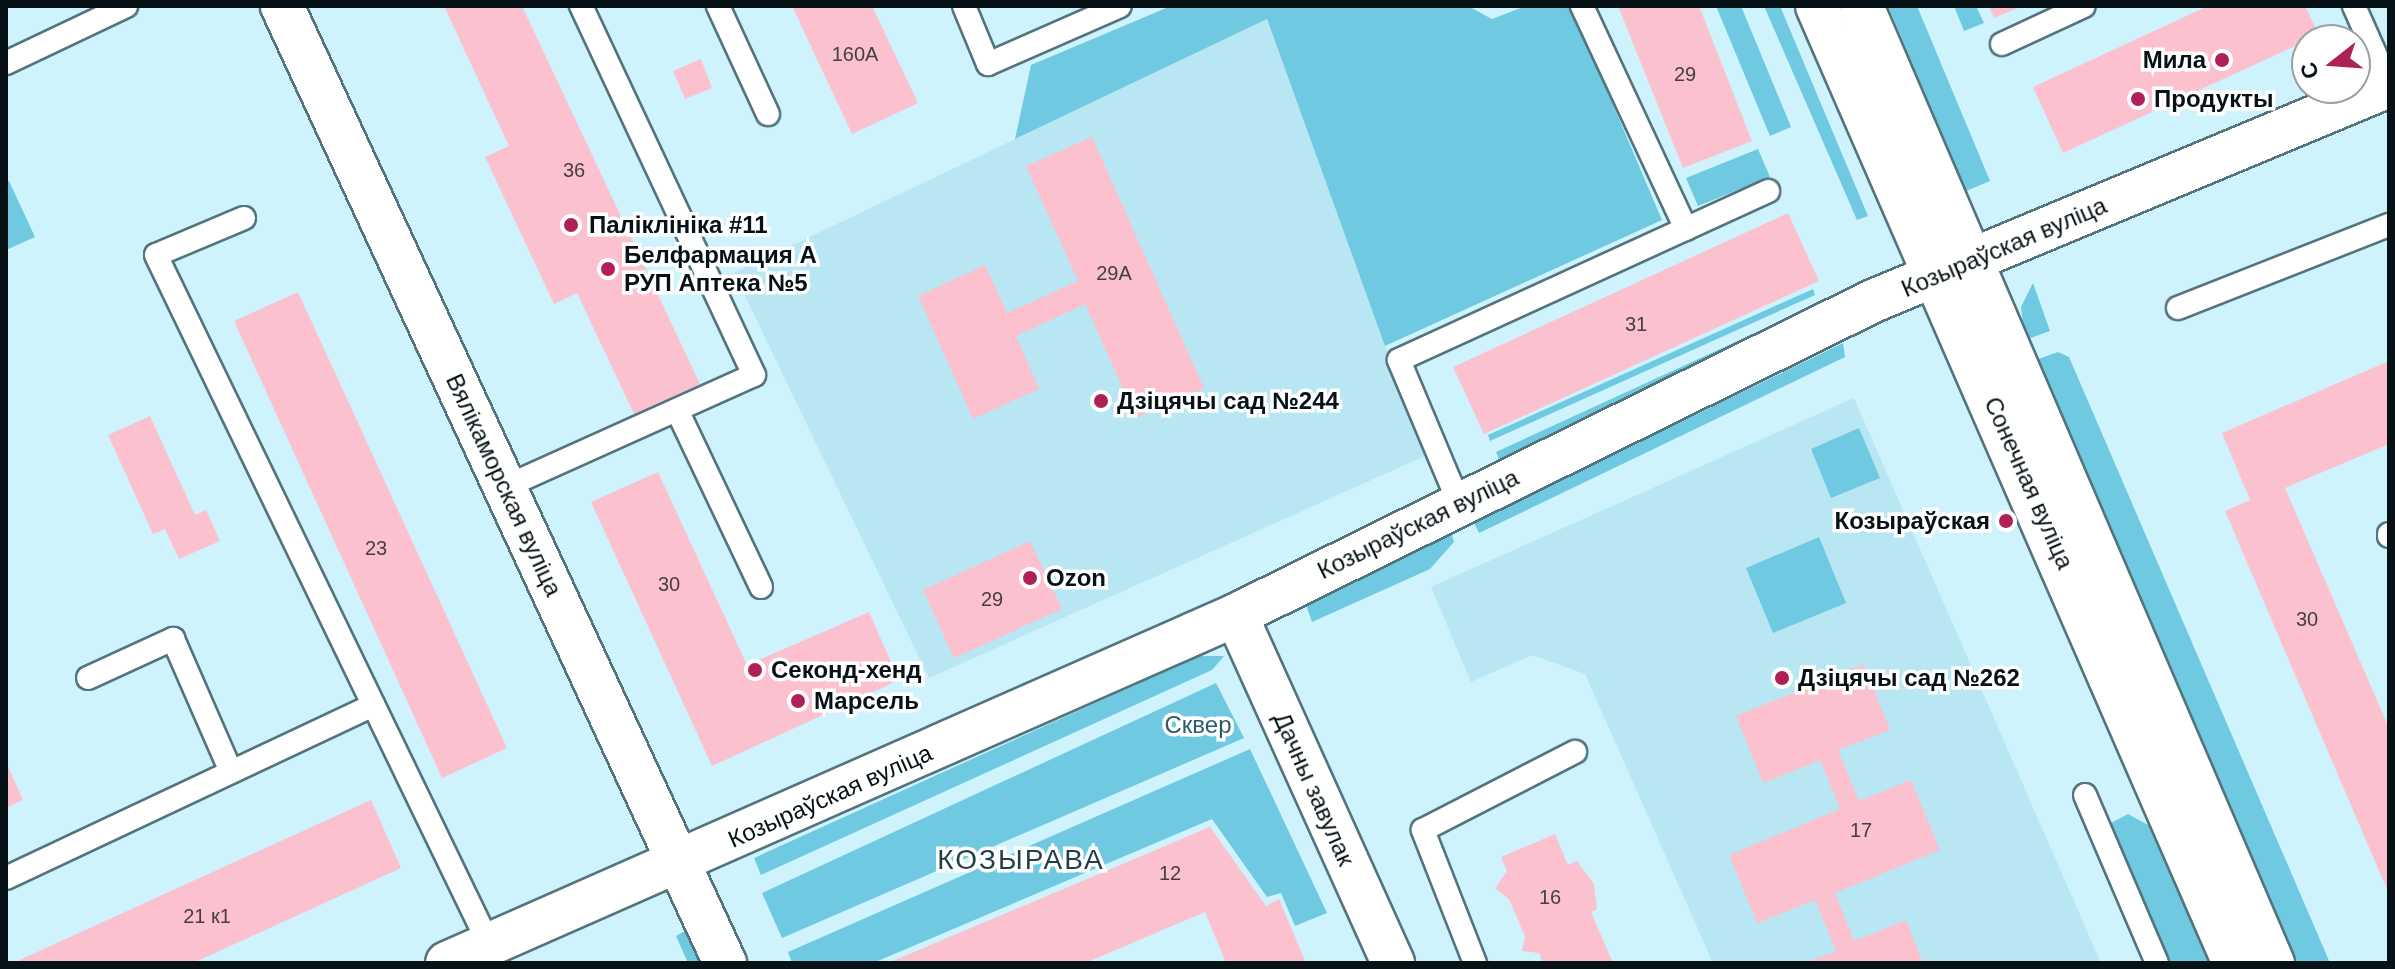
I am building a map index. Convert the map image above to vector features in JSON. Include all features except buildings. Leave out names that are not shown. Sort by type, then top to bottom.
[{"type":"street","name":"Вялікаморская вуліца","points":[[282,6],[725,963]]},
{"type":"street","name":"Сонечная вуліца","points":[[1817,6],[1953,268],[2273,963]]},
{"type":"street","name":"Сонечная вуліца","points":[[1862,6],[1953,268],[2234,963]]},
{"type":"street","name":"Козыраўская вуліца","points":[[447,963],[679,864],[1236,615],[1459,503],[1953,268],[2389,86]]},
{"type":"street","name":"Дачны завулак","points":[[1236,615],[1393,963]]},
{"type":"lane","points":[[6,63],[126,6]]},
{"type":"lane","points":[[505,487],[754,375],[581,6]]},
{"type":"lane","points":[[718,6],[768,114]]},
{"type":"lane","points":[[964,6],[988,64],[1120,6]]},
{"type":"lane","points":[[1582,6],[1686,229]]},
{"type":"lane","points":[[2002,44],[2084,6]]},
{"type":"lane","points":[[2354,6],[2389,86]]},
{"type":"lane","points":[[1459,503],[1399,360],[1768,191]]},
{"type":"lane","points":[[244,218],[156,255],[489,944]]},
{"type":"lane","points":[[2178,308],[2389,225]]},
{"type":"lane","points":[[677,410],[761,587]]},
{"type":"lane","points":[[88,678],[173,639],[231,772]]},
{"type":"lane","points":[[6,878],[373,705]]},
{"type":"lane","points":[[1475,963],[1423,830],[1575,752]]},
{"type":"lane","points":[[2085,795],[2157,963]]},
{"type":"shaded area","name":"Дзіцячы сад №244","points":[[1267,19],[1425,456],[929,678],[734,273]]},
{"type":"shaded area","name":"Дзіцячы сад №262","points":[[1854,398],[2101,963],[1713,963],[1585,674],[1532,655],[1471,682],[1431,587]]},
{"type":"green space","points":[[1171,6],[1468,6],[1492,19],[1526,6],[1571,6],[1662,220],[1385,346],[1267,19],[1015,139],[1031,65]]},
{"type":"green space","points":[[1716,6],[1741,6],[1791,127],[1770,136]]},
{"type":"green space","points":[[1764,6],[1780,6],[1868,216],[1857,220]]},
{"type":"green space","points":[[1888,6],[1917,6],[1990,181],[1966,191]]},
{"type":"green space","points":[[1954,6],[1976,6],[1984,23],[1964,31]]},
{"type":"green space","points":[[1758,149],[1770,177],[1698,206],[1686,178]]},
{"type":"green space","points":[[9,181],[35,237],[6,250],[6,183]]},
{"type":"green space","points":[[2033,283],[2050,331],[2025,340],[2021,307]]},
{"type":"green space","points":[[1813,289],[1815,295],[1490,441],[1488,435]]},
{"type":"green space","points":[[1820,303],[1828,320],[1503,469],[1496,452]]},
{"type":"green space","points":[[1843,343],[1845,357],[1479,533],[1474,523]]},
{"type":"green space","points":[[2058,352],[2069,357],[2330,963],[2293,963],[2033,361]]},
{"type":"green space","points":[[1859,428],[1880,478],[1831,498],[1811,449]]},
{"type":"green space","points":[[1450,530],[1454,542],[1430,569],[1312,622],[1304,599]]},
{"type":"green space","points":[[1819,537],[1846,603],[1773,633],[1746,568]]},
{"type":"green space","points":[[1199,656],[1224,656],[1212,670],[761,875],[754,858]]},
{"type":"green space","name":"Сквер","points":[[1216,683],[1244,738],[782,938],[762,893]]},
{"type":"green space","points":[[1250,749],[1327,913],[1295,926],[1281,893],[1267,897],[1212,819],[873,963],[792,963],[788,952]]},
{"type":"green space","points":[[2128,814],[2150,826],[2209,963],[2164,963],[2109,824]]},
{"type":"green space","points":[[692,927],[708,963],[688,963],[676,936]]},
{"type":"place","name":"Мила","points":[[2222,60]]},
{"type":"place","name":"Продукты","points":[[2138,99]]},
{"type":"place","name":"Паліклініка #11","points":[[571,225]]},
{"type":"place","name":"Белфармация А РУП Аптека №5","points":[[608,269]]},
{"type":"place","name":"Дзіцячы сад №244","points":[[1101,401]]},
{"type":"place","name":"Козыраўская","points":[[2006,521]]},
{"type":"place","name":"Ozon","points":[[1030,578]]},
{"type":"place","name":"Секонд-хенд","points":[[755,670]]},
{"type":"place","name":"Дзіцячы сад №262","points":[[1782,678]]},
{"type":"place","name":"Марсель","points":[[798,701]]},
{"type":"district","name":"КОЗЫРАВА","points":[[1021,860]]}]
